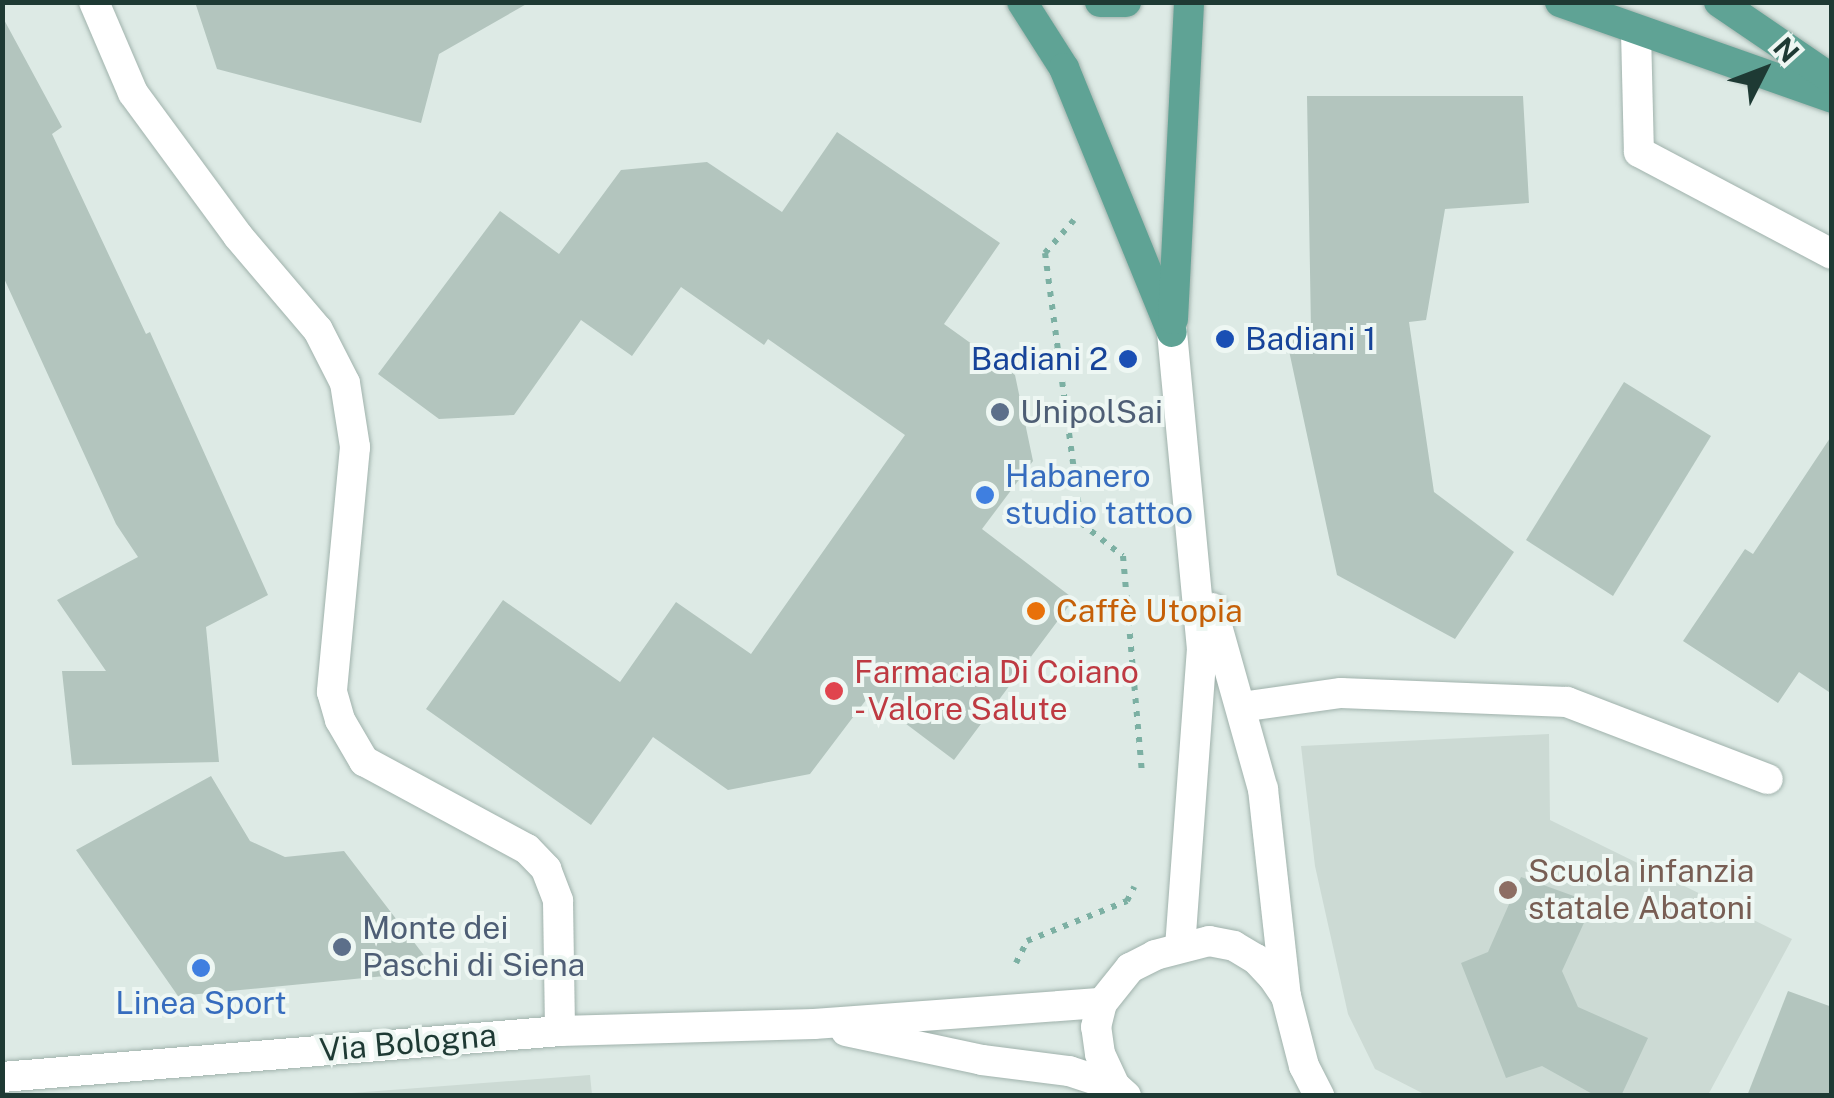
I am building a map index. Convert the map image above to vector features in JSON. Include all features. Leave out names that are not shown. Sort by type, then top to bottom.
[{"type":"main road","points":[[1022,2],[1064,68],[1172,332]]},
{"type":"main road","points":[[1100,2],[1126,2]]},
{"type":"main road","points":[[1172,332],[1189,2]]},
{"type":"main road","points":[[1560,2],[1832,98]]},
{"type":"main road","points":[[1719,2],[1832,79]]},
{"type":"street","points":[[94,2],[134,93],[238,236],[318,330],[345,383],[356,447],[332,692],[340,720],[364,761],[527,849],[546,869],[558,900],[560,1031]]},
{"type":"street","points":[[1636,32],[1640,152],[1832,254]]},
{"type":"street","points":[[1172,332],[1202,648],[1180,946]]},
{"type":"street","points":[[1196,554],[1263,789],[1286,996],[1304,1066],[1319,1096]]},
{"type":"street","points":[[1241,707],[1341,692],[1567,702],[1768,779]]},
{"type":"street","points":[[1120,1091],[1100,1054],[1096,1026],[1102,1004],[1130,968],[1180,946],[1209,941],[1234,946],[1256,958],[1286,996]]},
{"type":"street","points":[[814,1024],[1102,1004]]},
{"type":"street","points":[[814,1024],[982,1060],[1069,1071],[1120,1091]]},
{"type":"street","name":"Via Bologna","points":[[2,1077],[560,1031],[814,1024]]},
{"type":"path","points":[[1070,206],[1075,220],[1045,253],[1082,524],[1123,556],[1142,781]]},
{"type":"path","points":[[989,1011],[1027,942],[1127,900],[1140,876]]},
{"type":"shaded area","name":"Scuola infanzia statale Abatoni","points":[[1549,734],[1550,820],[1792,939],[1708,1095],[1426,1095],[1375,1069],[1348,1014],[1315,866],[1301,746]]},
{"type":"shaded area","points":[[590,1075],[592,1095],[325,1095]]},
{"type":"building","points":[[195,2],[530,2],[439,54],[421,123],[217,69]]},
{"type":"building","points":[[2,16],[62,127],[52,134],[146,334],[150,332],[268,595],[206,627],[219,762],[72,765],[62,671],[106,671],[57,600],[138,557],[116,524],[2,274]]},
{"type":"building","points":[[1307,96],[1523,96],[1529,203],[1445,209],[1426,320],[1409,322],[1434,492],[1514,552],[1455,639],[1337,575],[1285,332],[1311,330]]},
{"type":"building","points":[[837,132],[1000,243],[944,324],[1015,375],[1033,461],[982,529],[1074,599],[954,760],[869,696],[810,774],[728,790],[653,737],[591,825],[426,709],[503,600],[620,682],[676,602],[751,654],[905,435],[768,339],[764,345],[681,287],[632,356],[581,320],[514,415],[439,419],[378,374],[500,211],[559,254],[621,170],[707,162],[782,212]]},
{"type":"building","points":[[1624,382],[1711,436],[1613,596],[1526,540]]},
{"type":"building","points":[[1832,435],[1832,694],[1799,672],[1778,703],[1683,641],[1745,549],[1753,554]]},
{"type":"building","points":[[211,776],[250,841],[285,857],[344,851],[436,971],[178,996],[76,850]]},
{"type":"building","points":[[1521,877],[1593,903],[1562,971],[1578,1007],[1648,1038],[1621,1096],[1596,1096],[1542,1066],[1506,1078],[1461,963],[1488,952]]},
{"type":"building","points":[[1788,991],[1832,1007],[1832,1096],[1747,1096]]},
{"type":"place","name":"Badiani 1","points":[[1225,339]]},
{"type":"place","name":"Badiani 2","points":[[1128,359]]},
{"type":"place","name":"UnipolSai","points":[[1000,412]]},
{"type":"place","name":"Habanero studio tattoo","points":[[985,495]]},
{"type":"place","name":"Caffè Utopia","points":[[1036,611]]},
{"type":"place","name":"Farmacia Di Coiano - Valore Salute","points":[[834,691]]},
{"type":"place","name":"Scuola infanzia statale Abatoni","points":[[1508,890]]},
{"type":"place","name":"Monte dei Paschi di Siena","points":[[342,947]]},
{"type":"place","name":"Linea Sport","points":[[201,968]]}]
